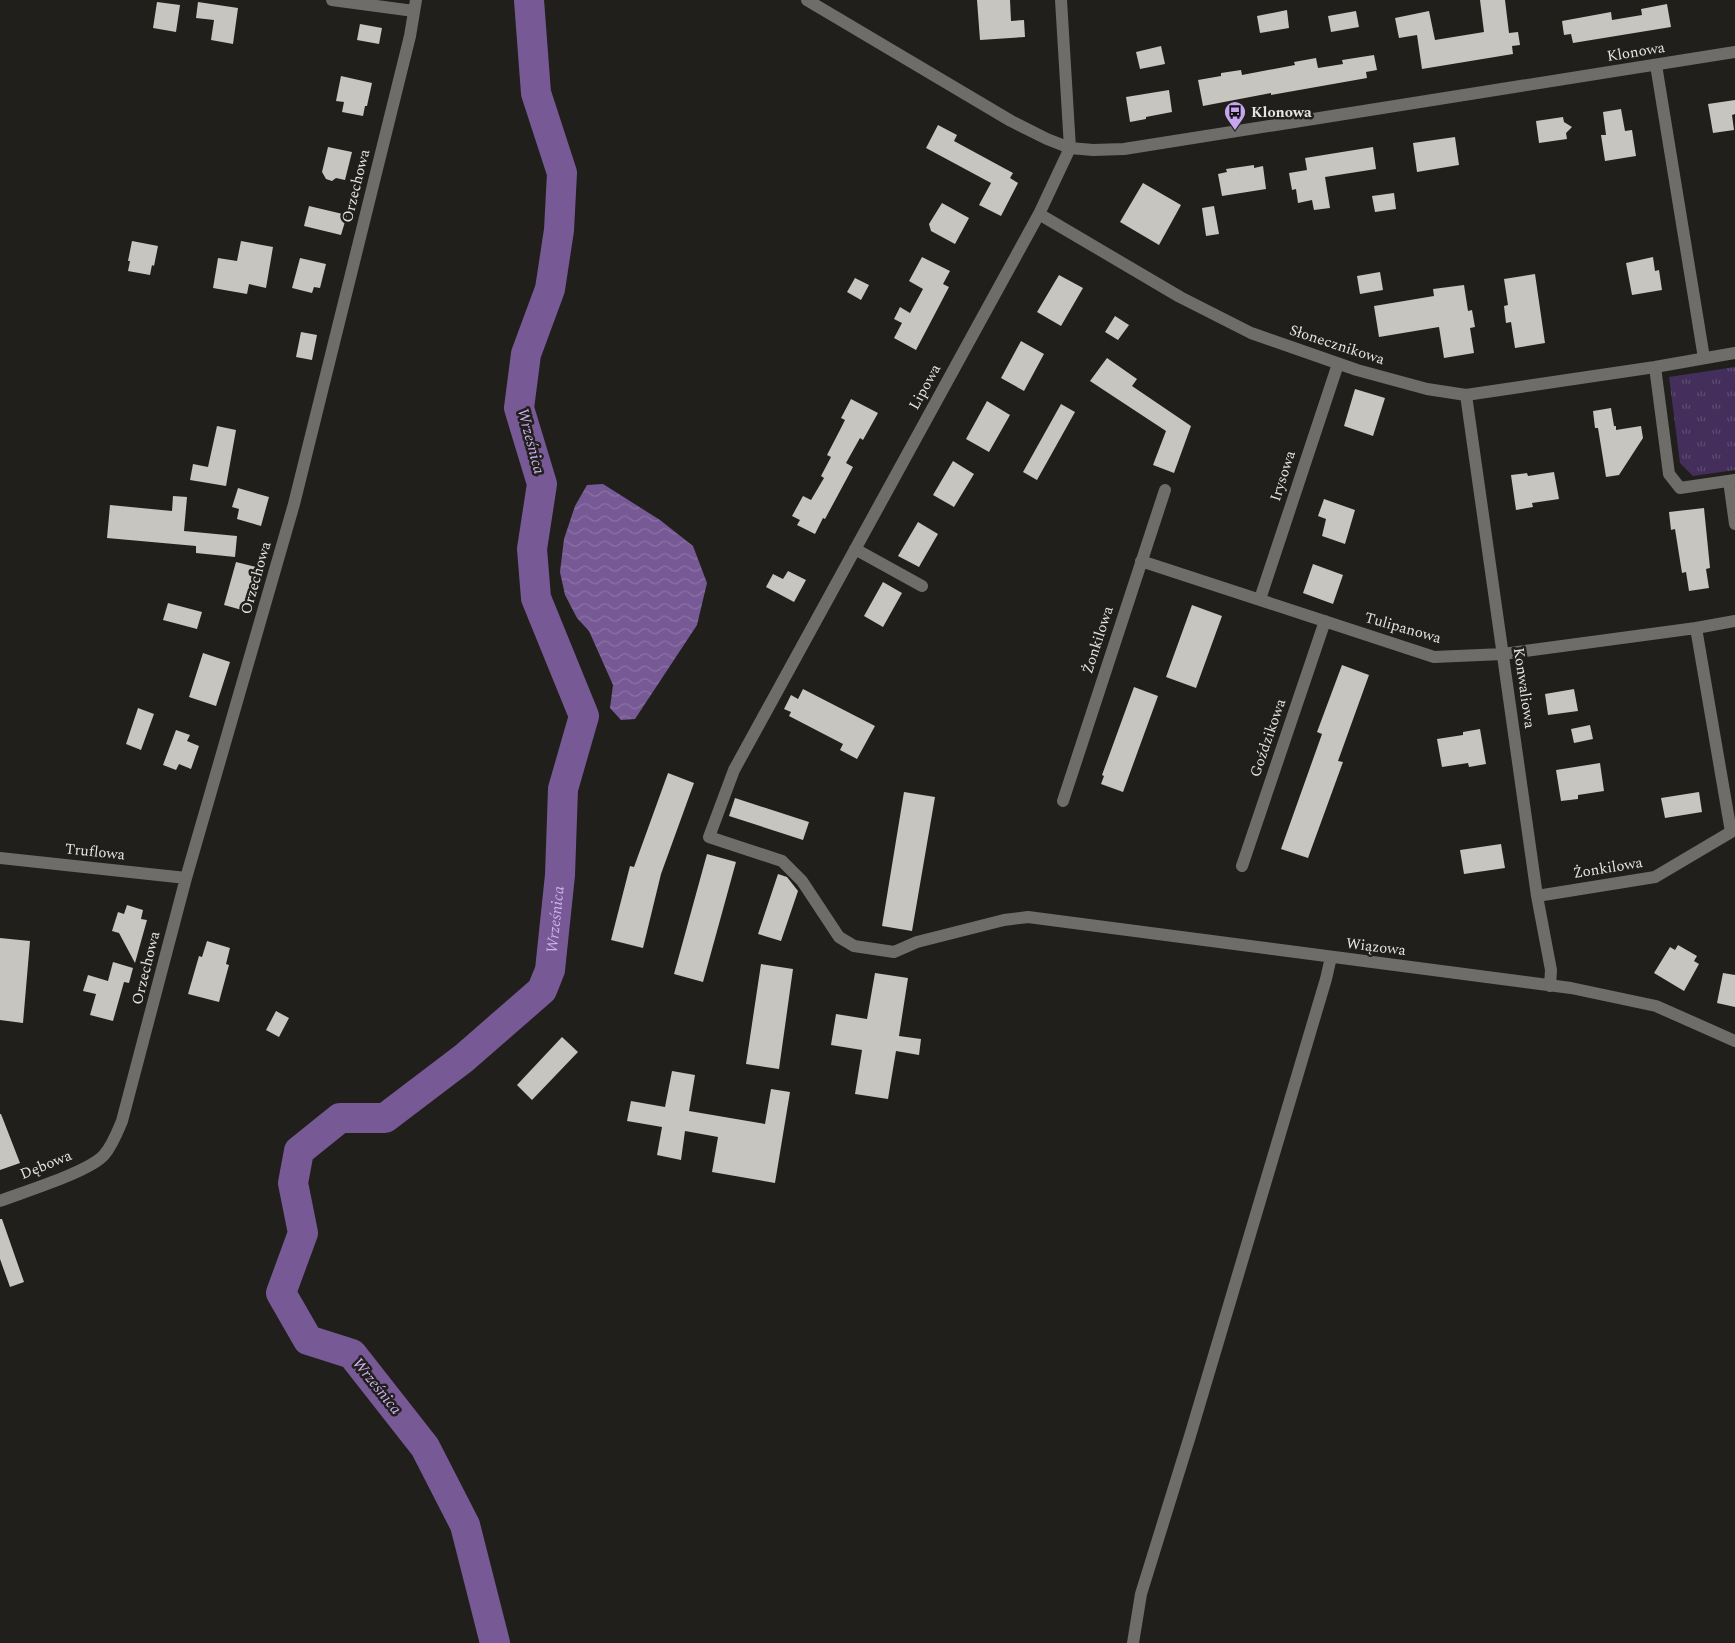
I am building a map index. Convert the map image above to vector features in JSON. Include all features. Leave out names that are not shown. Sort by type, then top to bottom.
[{"type":"street","points":[[332,0],[415,5]]},
{"type":"street","name":"Klonowa","points":[[808,0],[1011,121],[1070,148],[1093,150],[1124,149],[1735,52]]},
{"type":"street","name":"Lipowa","points":[[734,770],[1039,214],[1070,148],[1061,0]]},
{"type":"street","name":"Orzechowa","points":[[103,1156],[122,1121],[186,878],[294,504],[410,36],[415,5]]},
{"type":"street","points":[[1656,65],[1704,358]]},
{"type":"street","name":"Słonecznikowa","points":[[1039,214],[1180,297],[1251,333],[1338,364],[1427,389],[1466,395],[1735,353]]},
{"type":"street","name":"Irysowa","points":[[1260,599],[1338,364]]},
{"type":"street","points":[[1655,367],[1669,474],[1680,488],[1732,481],[1735,524]]},
{"type":"street","name":"Konwaliowa","points":[[1466,395],[1537,896],[1550,970],[1550,986]]},
{"type":"street","name":"Żonkilowa","points":[[1064,801],[1165,490]]},
{"type":"street","points":[[855,549],[922,586]]},
{"type":"street","name":"Tulipanowa","points":[[1141,560],[1434,657],[1503,654],[1735,621]]},
{"type":"street","name":"Goździkowa","points":[[1242,866],[1325,621]]},
{"type":"street","points":[[1696,628],[1733,833]]},
{"type":"street","name":"Wiązowa","points":[[734,770],[710,837],[782,861],[802,881],[839,937],[854,946],[894,952],[917,942],[1004,920],[1028,917],[1550,986],[1656,1006],[1735,1041]]},
{"type":"street","name":"Żonkilowa","points":[[1537,896],[1655,877],[1733,833]]},
{"type":"street","name":"Truflowa","points":[[0,858],[186,878]]},
{"type":"street","points":[[1134,1643],[1140,1594],[1198,1408],[1326,980],[1331,957]]},
{"type":"street","name":"Dębowa","points":[[0,1201],[83,1169],[103,1156]]},
{"type":"green space","points":[[1735,367],[1735,470],[1693,476],[1680,463],[1669,377]]},
{"type":"water","points":[[603,484],[660,520],[693,546],[707,583],[697,625],[635,719],[621,720],[610,708],[613,685],[589,631],[577,618],[565,595],[560,572],[564,539],[575,506],[587,485]]},
{"type":"building","points":[[977,0],[1010,0],[1011,21],[1024,20],[1025,37],[980,40]]},
{"type":"building","points":[[1480,0],[1505,0],[1509,33],[1518,32],[1520,45],[1512,46],[1513,54],[1422,69],[1417,35],[1399,38],[1395,18],[1429,11],[1435,40],[1484,32]]},
{"type":"building","points":[[157,2],[180,5],[176,32],[153,28]]},
{"type":"building","points":[[198,2],[238,8],[233,44],[211,40],[214,20],[196,18]]},
{"type":"building","points":[[1667,4],[1671,27],[1573,43],[1571,34],[1564,35],[1562,21],[1611,12],[1612,20],[1642,15],[1641,9]]},
{"type":"building","points":[[1287,10],[1289,28],[1260,33],[1257,16]]},
{"type":"building","points":[[1356,11],[1359,27],[1331,32],[1328,16]]},
{"type":"building","points":[[360,24],[382,28],[379,44],[357,40]]},
{"type":"building","points":[[1161,46],[1165,64],[1140,69],[1136,52]]},
{"type":"building","points":[[1374,55],[1377,70],[1366,72],[1367,78],[1203,106],[1198,80],[1221,76],[1221,73],[1241,70],[1242,75],[1295,65],[1294,62],[1316,58],[1318,68],[1343,64],[1342,60]]},
{"type":"building","points":[[341,76],[372,83],[363,116],[342,112],[344,102],[336,101]]},
{"type":"building","points":[[1169,90],[1172,112],[1130,122],[1126,97]]},
{"type":"building","points":[[1735,100],[1735,114],[1732,115],[1734,130],[1713,133],[1708,104]]},
{"type":"building","points":[[1621,109],[1625,131],[1632,130],[1636,156],[1605,161],[1601,135],[1606,135],[1603,112]]},
{"type":"building","points":[[1563,117],[1564,122],[1572,127],[1566,133],[1567,139],[1539,143],[1536,121]]},
{"type":"building","points":[[938,125],[957,135],[954,141],[1013,173],[1010,178],[1018,183],[1001,216],[979,205],[991,183],[926,148]]},
{"type":"building","points":[[1455,137],[1459,165],[1417,172],[1413,143]]},
{"type":"building","points":[[328,147],[352,152],[345,180],[336,178],[332,181],[326,179],[322,172]]},
{"type":"building","points":[[1373,147],[1376,169],[1325,177],[1330,208],[1314,210],[1312,200],[1298,203],[1296,189],[1292,190],[1289,173],[1307,170],[1305,158]]},
{"type":"building","points":[[1254,165],[1254,168],[1263,166],[1266,189],[1222,196],[1218,174],[1227,172],[1226,169]]},
{"type":"building","points":[[1143,183],[1181,205],[1159,245],[1120,222]]},
{"type":"building","points":[[1394,193],[1396,209],[1375,212],[1372,196]]},
{"type":"building","points":[[942,203],[969,218],[955,244],[931,231],[929,224]]},
{"type":"building","points":[[309,206],[347,215],[341,235],[304,226]]},
{"type":"building","points":[[1214,206],[1219,234],[1206,236],[1202,208]]},
{"type":"building","points":[[132,241],[158,246],[150,275],[128,271]]},
{"type":"building","points":[[241,241],[273,247],[266,288],[249,284],[247,294],[213,288],[218,258],[237,261]]},
{"type":"building","points":[[922,257],[950,271],[943,284],[949,287],[916,350],[894,338],[902,323],[894,319],[900,307],[910,313],[923,289],[909,281]]},
{"type":"building","points":[[1653,257],[1655,271],[1659,270],[1662,290],[1632,295],[1626,263]]},
{"type":"building","points":[[300,258],[326,264],[320,288],[314,287],[312,293],[292,288]]},
{"type":"building","points":[[1380,272],[1383,290],[1360,294],[1357,276]]},
{"type":"building","points":[[1535,274],[1545,343],[1515,348],[1511,322],[1506,323],[1504,306],[1508,305],[1504,279]]},
{"type":"building","points":[[1059,275],[1083,288],[1061,326],[1037,312]]},
{"type":"building","points":[[855,278],[869,285],[861,300],[847,292]]},
{"type":"building","points":[[1464,285],[1468,311],[1472,310],[1475,327],[1470,328],[1474,353],[1444,358],[1439,327],[1379,337],[1374,306],[1434,296],[1433,289]]},
{"type":"building","points":[[1115,316],[1129,325],[1118,340],[1105,332]]},
{"type":"building","points":[[301,332],[317,335],[312,360],[296,357]]},
{"type":"building","points":[[1021,341],[1044,354],[1024,391],[1001,378]]},
{"type":"building","points":[[1107,358],[1137,379],[1132,386],[1191,426],[1174,473],[1153,465],[1166,431],[1090,381]]},
{"type":"building","points":[[1355,389],[1385,398],[1373,436],[1344,426]]},
{"type":"building","points":[[851,399],[878,413],[863,440],[860,438],[846,463],[853,467],[815,534],[797,525],[800,520],[792,516],[803,496],[811,500],[824,478],[821,476],[831,457],[827,455],[845,420],[841,418]]},
{"type":"building","points":[[987,401],[1010,415],[989,452],[966,439]]},
{"type":"building","points":[[1061,404],[1075,412],[1037,480],[1023,472]]},
{"type":"building","points":[[1611,408],[1616,430],[1641,426],[1643,438],[1619,475],[1606,477],[1598,428],[1595,428],[1593,411]]},
{"type":"building","points":[[217,426],[236,430],[226,486],[190,480],[193,464],[208,467]]},
{"type":"building","points":[[953,461],[974,474],[954,507],[933,495]]},
{"type":"building","points":[[1554,472],[1559,499],[1532,503],[1533,507],[1516,510],[1511,475],[1527,473],[1528,476]]},
{"type":"building","points":[[238,488],[269,497],[261,526],[237,519],[239,509],[232,507]]},
{"type":"building","points":[[173,496],[187,497],[184,531],[237,536],[235,557],[196,553],[196,546],[107,538],[110,505],[172,511]]},
{"type":"building","points":[[1324,499],[1355,510],[1345,544],[1322,536],[1326,519],[1318,516]]},
{"type":"building","points":[[1704,508],[1710,568],[1706,569],[1709,588],[1689,591],[1686,572],[1682,573],[1675,529],[1671,530],[1669,512]]},
{"type":"building","points":[[918,522],[938,534],[919,567],[898,556]]},
{"type":"building","points":[[236,562],[260,568],[249,607],[244,606],[242,610],[224,605]]},
{"type":"building","points":[[1313,564],[1343,575],[1333,604],[1303,593]]},
{"type":"building","points":[[788,571],[806,580],[794,602],[766,587],[773,574],[783,579]]},
{"type":"building","points":[[883,582],[902,593],[883,627],[864,616]]},
{"type":"building","points":[[168,603],[202,612],[197,629],[163,620]]},
{"type":"building","points":[[1192,605],[1222,616],[1196,688],[1166,677]]},
{"type":"building","points":[[203,653],[230,662],[216,706],[189,697]]},
{"type":"building","points":[[1342,665],[1369,675],[1338,761],[1343,762],[1308,858],[1281,849],[1322,734],[1317,732]]},
{"type":"building","points":[[1134,687],[1158,696],[1123,792],[1101,784],[1104,776],[1102,775]]},
{"type":"building","points":[[803,689],[875,726],[857,759],[840,750],[843,744],[789,716],[791,712],[784,709],[791,695],[798,699]]},
{"type":"building","points":[[1574,689],[1578,711],[1548,715],[1545,694]]},
{"type":"building","points":[[138,708],[154,714],[141,750],[126,744]]},
{"type":"building","points":[[1590,725],[1593,739],[1574,743],[1571,729]]},
{"type":"building","points":[[1480,729],[1486,764],[1469,767],[1468,763],[1442,767],[1437,739],[1463,735],[1463,732]]},
{"type":"building","points":[[176,730],[190,735],[187,741],[199,746],[191,769],[179,764],[176,770],[163,765]]},
{"type":"building","points":[[1600,763],[1604,791],[1578,795],[1578,799],[1561,801],[1556,770]]},
{"type":"building","points":[[668,773],[694,783],[661,874],[643,948],[611,940],[630,866],[634,867]]},
{"type":"building","points":[[904,792],[935,797],[912,931],[882,926]]},
{"type":"building","points":[[1699,792],[1702,812],[1665,818],[1661,798]]},
{"type":"building","points":[[735,798],[809,822],[803,840],[729,816]]},
{"type":"building","points":[[1501,844],[1505,868],[1464,874],[1460,850]]},
{"type":"building","points":[[707,854],[736,862],[703,982],[674,974]]},
{"type":"building","points":[[778,874],[787,877],[798,891],[781,941],[758,934]]},
{"type":"building","points":[[127,905],[143,910],[141,919],[147,920],[135,963],[119,933],[112,931],[118,912],[124,914]]},
{"type":"building","points":[[0,938],[30,941],[23,1023],[0,1020]]},
{"type":"building","points":[[207,941],[230,948],[226,964],[229,965],[219,1002],[188,994],[199,956],[202,957]]},
{"type":"building","points":[[1678,945],[1697,956],[1694,961],[1699,964],[1684,991],[1654,973],[1670,947],[1675,950]]},
{"type":"building","points":[[113,962],[133,968],[129,983],[124,982],[113,1021],[90,1015],[96,994],[83,991],[88,975],[108,981]]},
{"type":"building","points":[[761,964],[793,969],[779,1069],[746,1064]]},
{"type":"building","points":[[875,973],[908,978],[899,1036],[921,1039],[919,1055],[896,1051],[888,1099],[855,1094],[862,1050],[831,1045],[836,1014],[867,1019]]},
{"type":"building","points":[[1723,973],[1735,975],[1735,1007],[1717,1003]]},
{"type":"building","points":[[276,1011],[289,1018],[279,1037],[266,1030]]},
{"type":"building","points":[[562,1037],[578,1052],[532,1100],[517,1085]]},
{"type":"building","points":[[672,1071],[695,1075],[689,1111],[765,1124],[771,1089],[790,1092],[775,1183],[712,1172],[718,1137],[685,1131],[681,1160],[657,1155],[662,1127],[627,1121],[631,1101],[665,1107]]},
{"type":"building","points":[[0,1114],[20,1163],[0,1170]]},
{"type":"building","points":[[0,1219],[2,1219],[24,1282],[10,1287],[0,1259]]},
{"type":"waterway","name":"Wrześnica","points":[[495,1643],[465,1525],[425,1447],[352,1354],[308,1340],[281,1293],[303,1233],[293,1183],[299,1151],[340,1118],[385,1118],[464,1058],[542,990],[550,970],[560,875],[563,789],[584,716],[536,598],[532,549],[542,484],[519,408],[526,354],[550,289],[559,230],[562,173],[536,93],[529,0]]},
{"type":"place","name":"Klonowa","points":[[1235,131]]}]
